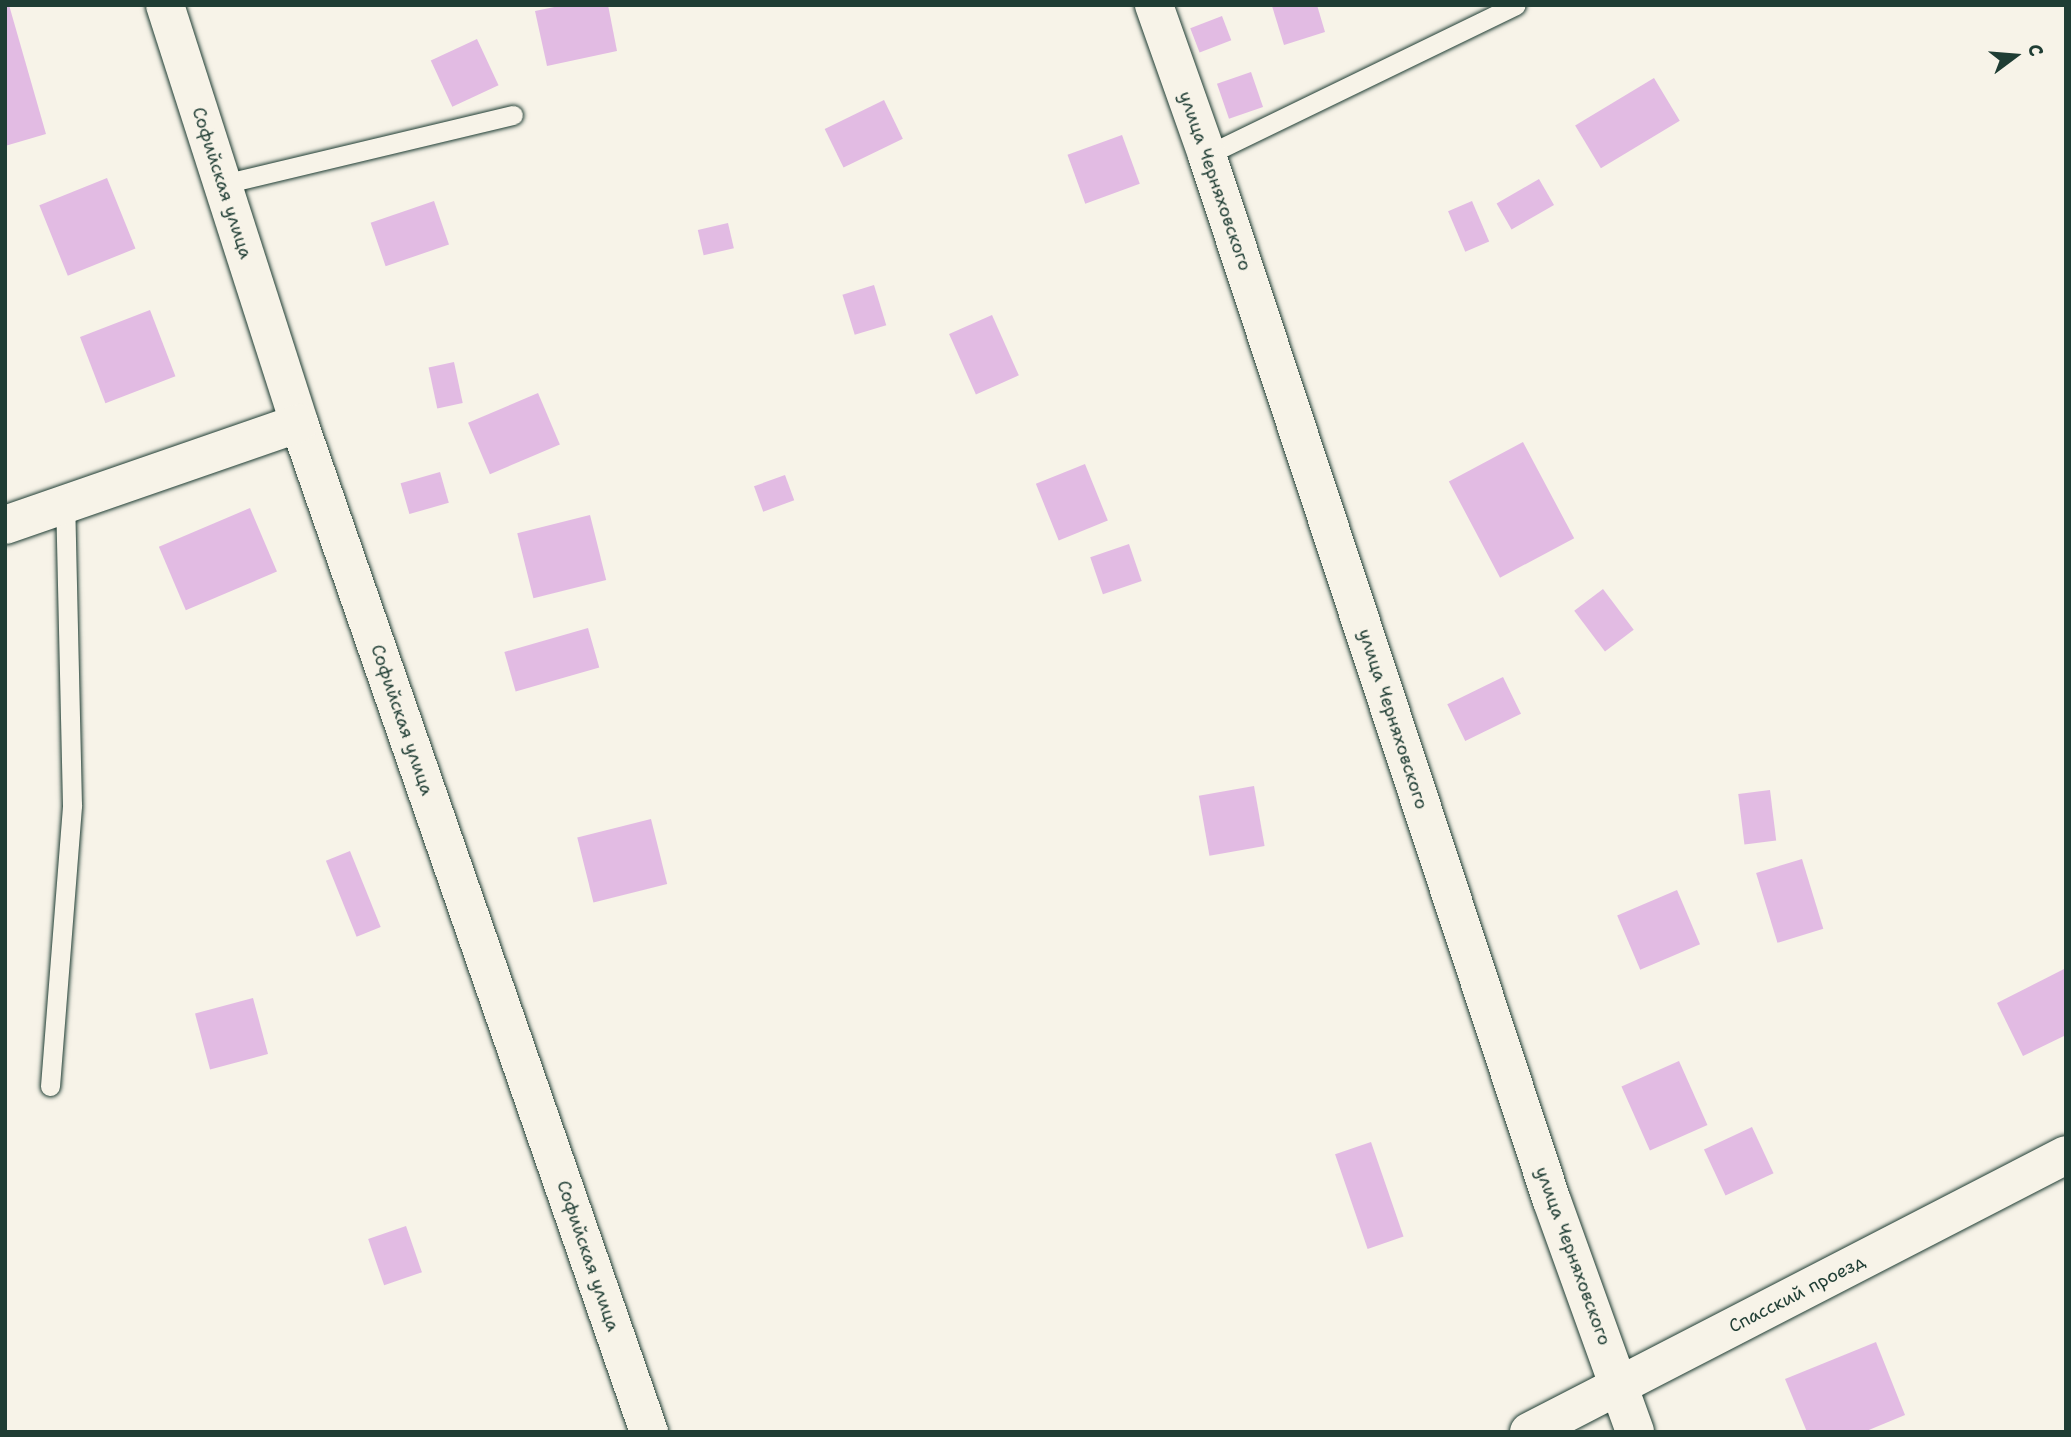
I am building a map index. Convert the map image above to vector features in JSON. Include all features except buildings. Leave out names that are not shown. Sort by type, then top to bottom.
[{"type":"street","name":"Софийская улица","points":[[165,5],[299,423],[649,1432]]},
{"type":"street","name":"улица Черняховского","points":[[1154,5],[1207,155],[1552,1201],[1635,1432]]},
{"type":"street","points":[[5,525],[65,507],[299,423]]},
{"type":"street","name":"Спасский проезд","points":[[1529,1432],[2066,1156]]},
{"type":"lane","points":[[1207,155],[1517,5]]},
{"type":"lane","points":[[222,184],[513,115]]},
{"type":"lane","points":[[50,1086],[72,806],[65,507]]}]
